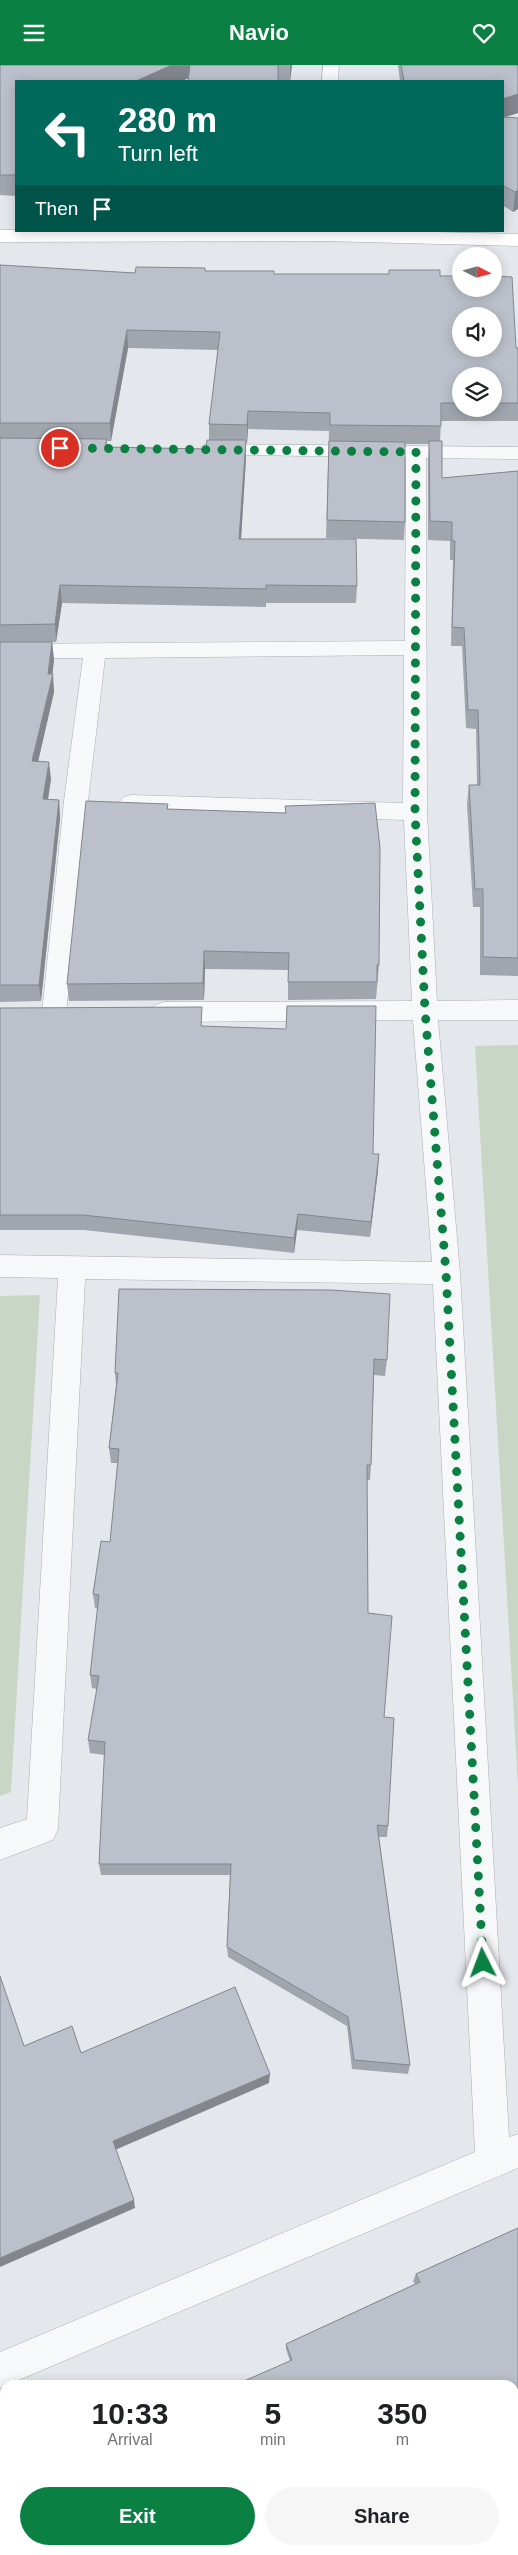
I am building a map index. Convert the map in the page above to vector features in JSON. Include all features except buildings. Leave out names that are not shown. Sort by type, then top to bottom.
[{"type":"street","points":[[330,80],[331,65]]},
{"type":"street","points":[[0,236],[323,233],[518,240]]},
{"type":"street","points":[[188,450],[518,453]]},
{"type":"street","points":[[0,2370],[506,2155],[446,1273],[425,1010],[415,812],[416,452]]},
{"type":"street","points":[[0,651],[95,652],[416,648]]},
{"type":"street","points":[[27,1013],[64,1013],[93,801],[95,652]]},
{"type":"street","points":[[93,801],[415,812]]},
{"type":"street","points":[[142,1013],[518,1010]]},
{"type":"street","points":[[0,1266],[446,1273]]},
{"type":"street","points":[[0,1844],[42,1829],[72,1266]]},
{"type":"green space","points":[[518,1045],[518,1786],[475,1046]]},
{"type":"green space","points":[[40,1295],[11,1792],[0,1796],[0,1296]]},
{"type":"route","points":[[60,448],[416,452],[415,812],[425,1010],[446,1273],[483,1963]]}]
